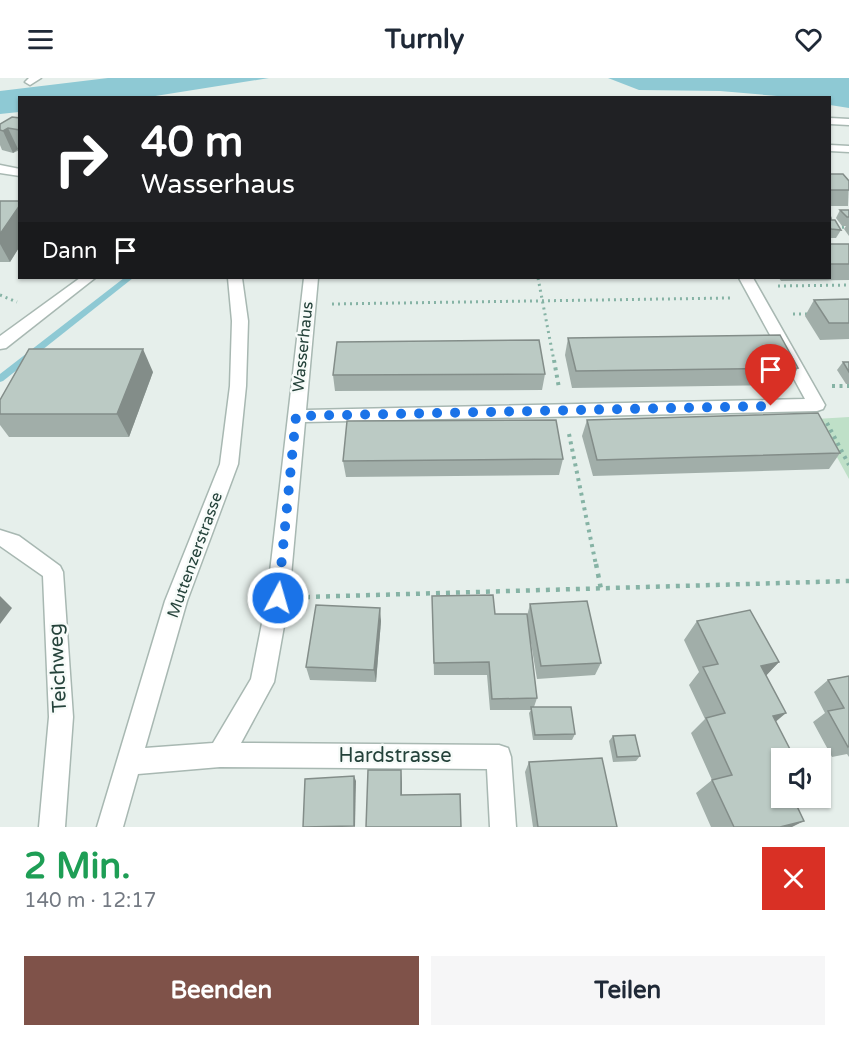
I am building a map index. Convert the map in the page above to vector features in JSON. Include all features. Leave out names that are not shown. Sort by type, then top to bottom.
[{"type":"street","points":[[831,121],[849,122]]},
{"type":"street","points":[[831,148],[849,149]]},
{"type":"street","points":[[0,169],[18,173]]},
{"type":"street","points":[[0,344],[87,279]]},
{"type":"street","name":"Muttenzerstrasse","points":[[110,827],[176,601],[229,464],[238,386],[240,321],[235,279]]},
{"type":"street","name":"Wasserhaus","points":[[220,755],[262,682],[278,598],[311,279]]},
{"type":"street","points":[[752,287],[818,405]]},
{"type":"street","name":"Wasserhaus","points":[[296,416],[818,405]]},
{"type":"street","name":"Teichweg","points":[[0,538],[12,542],[53,572],[61,717],[52,827]]},
{"type":"street","points":[[129,762],[220,755]]},
{"type":"street","name":"Hardstrasse","points":[[220,755],[499,757],[503,827]]},
{"type":"path","points":[[831,228],[849,227]]},
{"type":"path","points":[[308,304],[849,285]]},
{"type":"path","points":[[0,295],[17,302]]},
{"type":"path","points":[[767,315],[814,314]]},
{"type":"path","points":[[818,405],[849,465]]},
{"type":"path","points":[[278,598],[849,580]]},
{"type":"green space","points":[[849,417],[849,479],[816,419]]},
{"type":"water","points":[[108,78],[269,78],[155,96],[18,96],[18,112],[0,114],[0,91]]},
{"type":"water","points":[[608,78],[849,78],[849,108],[831,105],[831,96],[639,90]]},
{"type":"building","points":[[12,117],[18,118],[18,130],[8,128],[3,131],[0,130],[0,124]]},
{"type":"building","points":[[831,174],[843,174],[849,181],[849,190],[831,190]]},
{"type":"building","points":[[0,201],[18,201],[18,208],[0,234]]},
{"type":"building","points":[[840,210],[849,210],[849,217],[847,217]]},
{"type":"building","points":[[831,220],[835,220],[841,230],[831,229]]},
{"type":"building","points":[[831,244],[849,244],[849,264],[831,264]]},
{"type":"building","points":[[849,299],[849,323],[829,323],[814,300]]},
{"type":"building","points":[[780,335],[798,368],[576,371],[568,338]]},
{"type":"building","points":[[539,340],[545,374],[333,375],[337,342]]},
{"type":"building","points":[[29,349],[143,349],[117,414],[0,414],[0,400]]},
{"type":"building","points":[[843,362],[849,362],[849,372]]},
{"type":"building","points":[[818,413],[840,453],[597,460],[587,420]]},
{"type":"building","points":[[556,420],[563,459],[343,461],[347,421]]},
{"type":"building","points":[[493,595],[495,614],[527,614],[537,698],[492,699],[489,662],[434,663],[432,596]]},
{"type":"building","points":[[587,601],[601,663],[541,666],[530,604]]},
{"type":"building","points":[[316,605],[380,608],[374,670],[306,667]]},
{"type":"building","points":[[750,610],[779,662],[761,666],[786,713],[773,716],[789,748],[771,748],[771,808],[798,808],[804,821],[780,827],[734,827],[712,780],[732,775],[706,718],[725,713],[703,667],[718,664],[697,621]]},
{"type":"building","points":[[849,676],[848,747],[828,711],[844,708],[828,680]]},
{"type":"building","points":[[531,707],[571,707],[575,734],[535,735]]},
{"type":"building","points":[[635,735],[640,756],[617,757],[613,736]]},
{"type":"building","points":[[602,758],[617,827],[538,827],[529,762]]},
{"type":"building","points":[[368,770],[401,770],[401,795],[460,794],[461,827],[366,827]]},
{"type":"building","points":[[354,776],[354,826],[303,827],[305,779]]},
{"type":"waterway","points":[[0,379],[128,279]]},
{"type":"route","points":[[278,598],[296,416],[771,406]]}]
